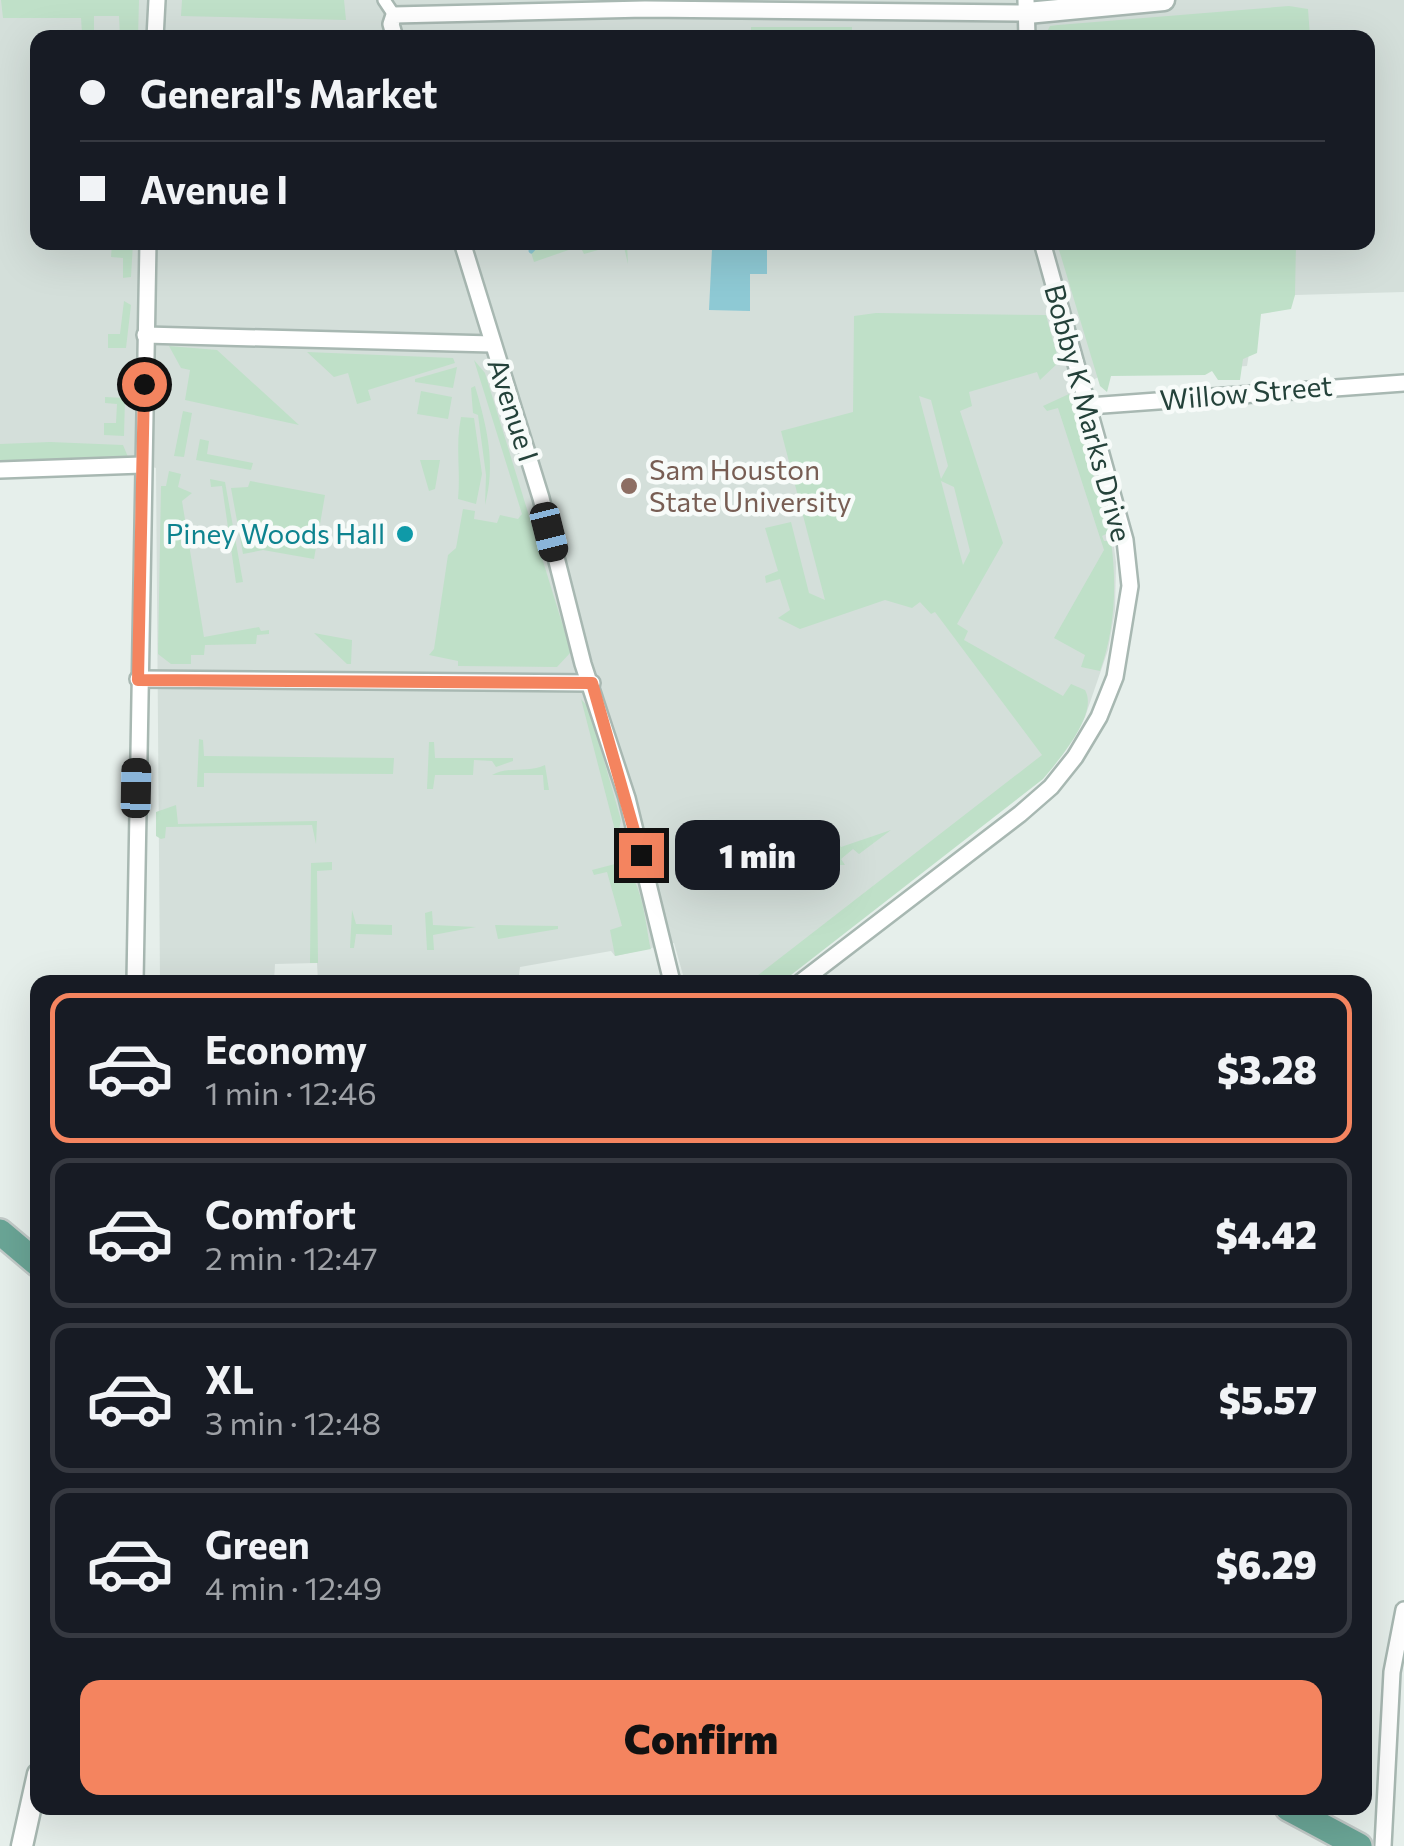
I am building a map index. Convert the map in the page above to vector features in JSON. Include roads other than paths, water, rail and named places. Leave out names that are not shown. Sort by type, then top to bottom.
[{"type":"main road","points":[[0,1232],[30,1257]]},
{"type":"main road","points":[[1301,1815],[1359,1846]]},
{"type":"street","points":[[156,30],[157,0]]},
{"type":"street","points":[[384,0],[394,14]]},
{"type":"street","points":[[394,14],[1026,6],[1164,0]]},
{"type":"street","points":[[393,30],[394,14]]},
{"type":"street","points":[[135,975],[148,250]]},
{"type":"street","name":"Avenue I","points":[[464,250],[627,798],[670,975]]},
{"type":"street","name":"Bobby K Marks Drive","points":[[811,975],[1051,787],[1099,717],[1115,677],[1130,586],[1114,490],[1044,250]]},
{"type":"street","points":[[146,336],[492,344]]},
{"type":"street","name":"Willow Street","points":[[1089,406],[1404,383]]},
{"type":"street","points":[[0,470],[142,465]]},
{"type":"street","points":[[138,680],[592,683]]},
{"type":"street","points":[[1383,1846],[1392,1672],[1404,1610]]},
{"type":"street","points":[[22,1846],[30,1810]]},
{"type":"water","points":[[712,250],[767,250],[767,274],[750,274],[750,311],[709,310]]},
{"type":"place","name":"Sam Houston State University","points":[[629,486]]},
{"type":"place","name":"Piney Woods Hall","points":[[405,534]]}]
